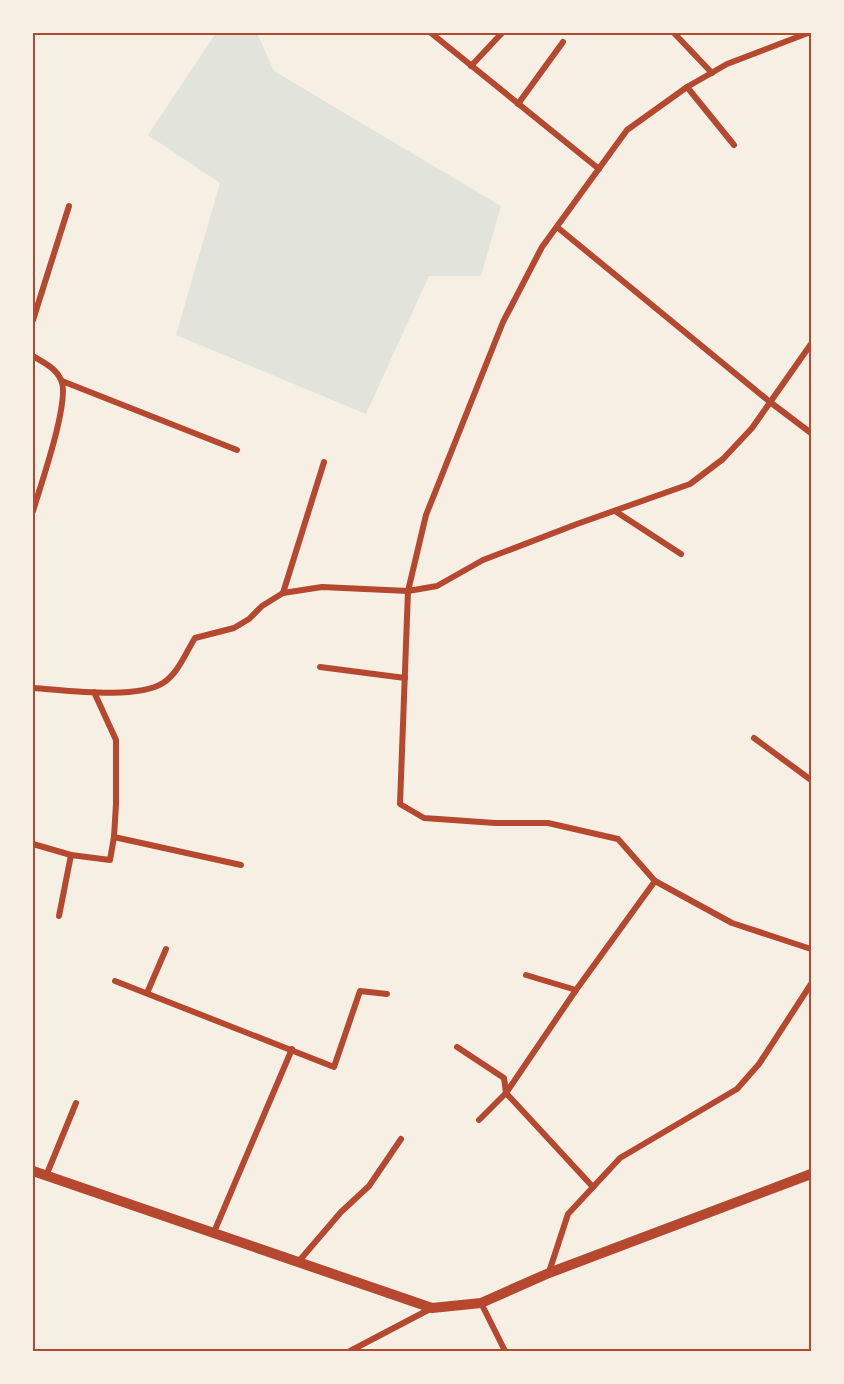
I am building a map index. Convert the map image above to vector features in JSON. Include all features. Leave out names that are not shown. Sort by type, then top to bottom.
[{"type":"street","points":[[431,33],[599,169]]},
{"type":"street","points":[[471,66],[502,33]]},
{"type":"street","points":[[674,33],[712,73]]},
{"type":"street","points":[[808,33],[727,64],[687,87],[627,130],[542,247],[503,322],[426,515],[408,591],[400,804],[424,818],[495,823],[548,823],[618,838],[655,881],[732,923],[811,949]]},
{"type":"street","points":[[518,104],[563,42]]},
{"type":"street","points":[[687,87],[734,145]]},
{"type":"street","points":[[33,320],[69,206]]},
{"type":"street","points":[[556,227],[811,433]]},
{"type":"street","points":[[33,688],[94,692],[138,691],[163,683],[175,672],[195,638],[234,628],[283,593],[322,587],[408,591],[437,585],[483,560],[690,484],[723,459],[752,428],[811,344]]},
{"type":"street","points":[[33,356],[53,369],[63,381],[237,450]]},
{"type":"street","points":[[33,509],[63,408],[63,381]]},
{"type":"street","points":[[283,593],[324,462]]},
{"type":"street","points":[[615,511],[681,554]]},
{"type":"street","points":[[320,667],[405,678]]},
{"type":"street","points":[[33,844],[71,855],[110,860],[116,804],[116,740],[94,692]]},
{"type":"street","points":[[754,738],[811,780]]},
{"type":"street","points":[[114,837],[241,865]]},
{"type":"street","points":[[59,916],[71,855]]},
{"type":"street","points":[[479,1120],[506,1093],[576,990],[655,881]]},
{"type":"street","points":[[147,993],[166,949]]},
{"type":"street","points":[[526,975],[576,990]]},
{"type":"street","points":[[115,981],[334,1066],[360,991],[387,994]]},
{"type":"street","points":[[549,1273],[568,1214],[620,1158],[737,1089],[759,1064],[811,984]]},
{"type":"street","points":[[457,1047],[504,1078],[506,1093],[593,1187]]},
{"type":"street","points":[[214,1232],[292,1049]]},
{"type":"street","points":[[46,1177],[76,1103]]},
{"type":"street","points":[[299,1261],[341,1212],[369,1186],[401,1139]]},
{"type":"street","points":[[33,1171],[432,1308]]},
{"type":"street","points":[[350,1351],[432,1308],[481,1303],[549,1273],[811,1174]]},
{"type":"street","points":[[481,1303],[505,1351]]},
{"type":"shaded area","points":[[216,33],[257,33],[274,71],[501,206],[481,276],[429,276],[366,414],[176,335],[220,183],[148,135]]}]
